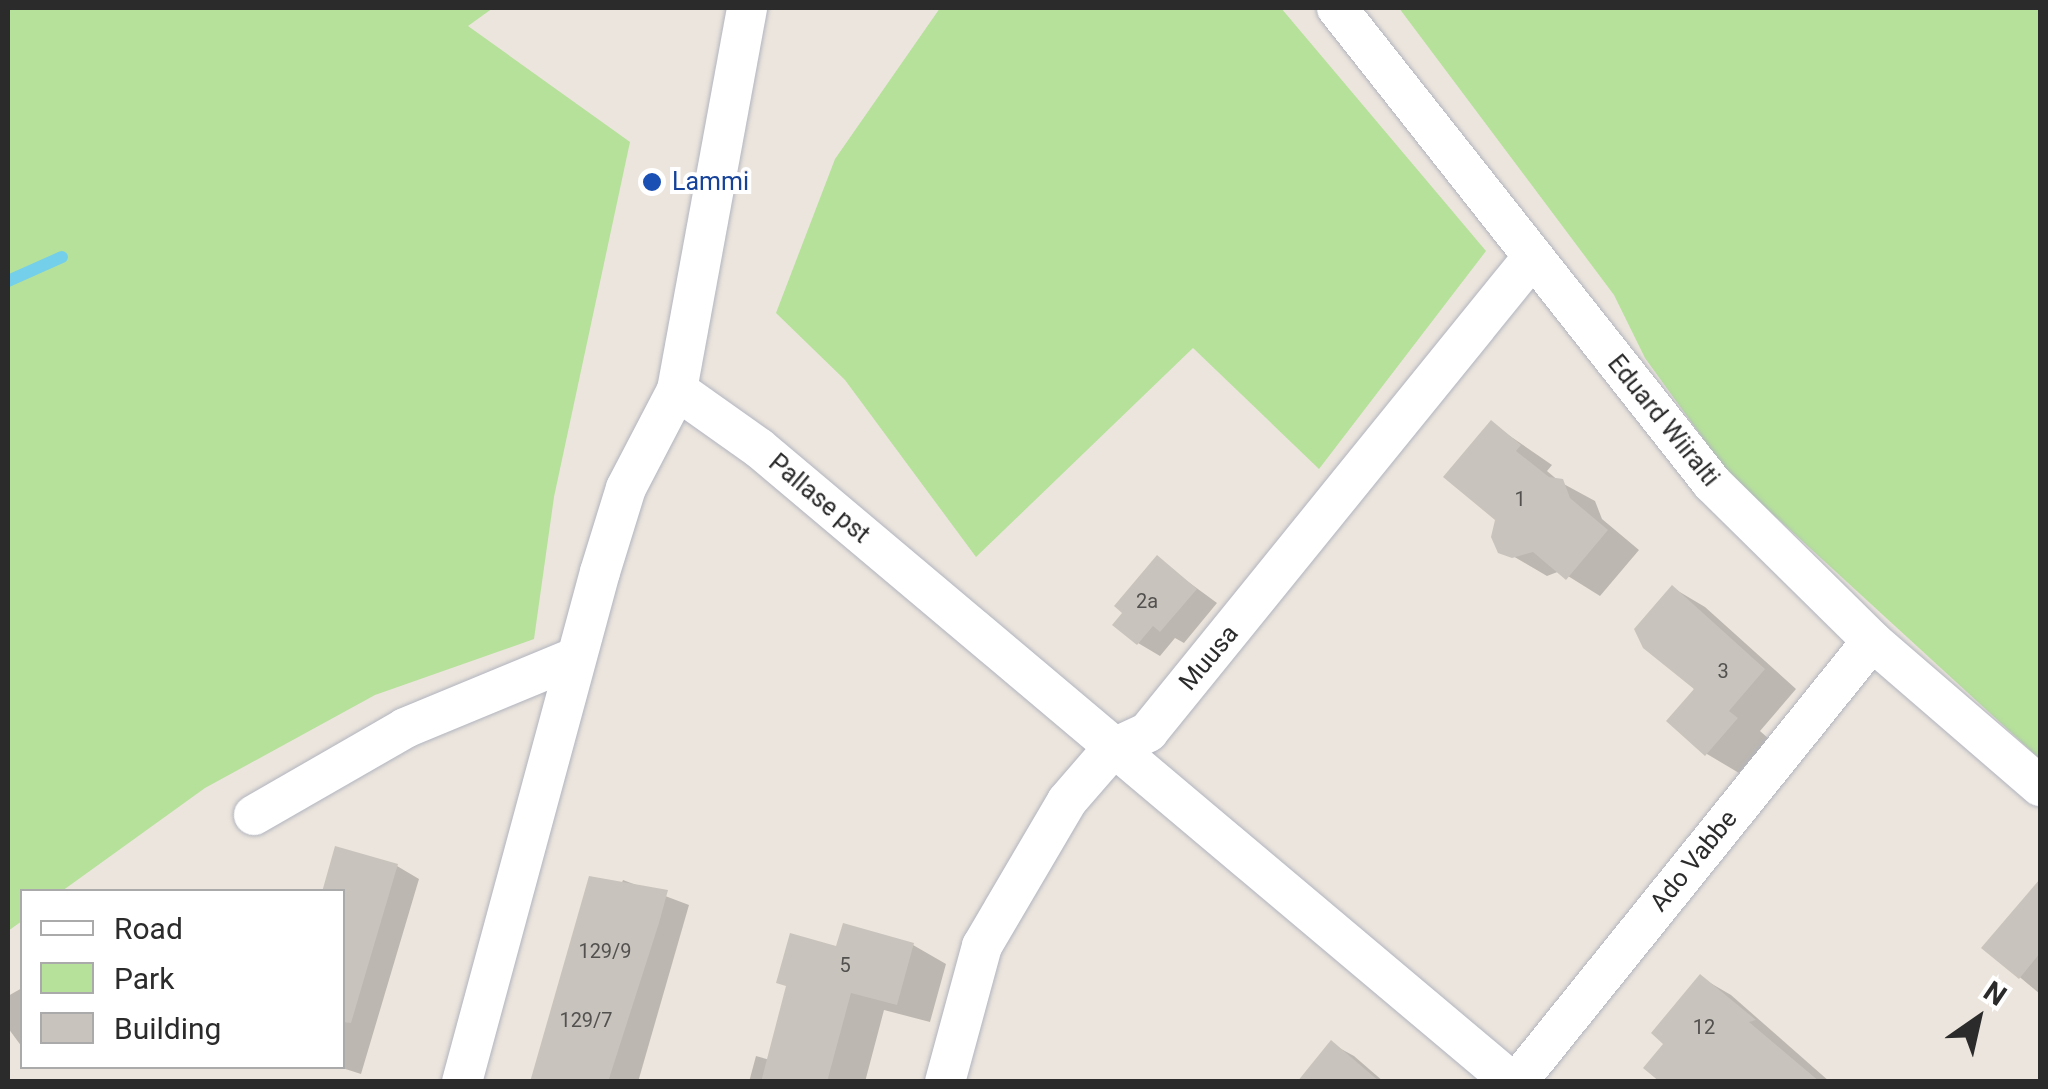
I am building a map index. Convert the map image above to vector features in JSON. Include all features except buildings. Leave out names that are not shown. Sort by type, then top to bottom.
[{"type":"street","points":[[462,1082],[576,657],[626,488],[677,390],[747,8]]},
{"type":"street","name":"Eduard Wiiralti","points":[[1337,8],[1712,484],[1872,641],[2040,786]]},
{"type":"street","name":"Muusa","points":[[945,1082],[982,946],[1067,801],[1112,749],[1148,732],[1532,258]]},
{"type":"street","name":"Pallase pst","points":[[677,390],[760,448],[1112,749],[1514,1082]]},
{"type":"street","name":"Ado Vabbe","points":[[1514,1082],[1872,641]]},
{"type":"street","points":[[254,816],[405,728],[576,657]]},
{"type":"green space","points":[[8,8],[493,8],[468,26],[630,142],[554,497],[534,639],[375,695],[205,788],[65,889],[20,889],[20,922],[8,931]]},
{"type":"green space","points":[[940,8],[1281,8],[1486,251],[1319,469],[1193,348],[976,557],[845,380],[776,313],[835,159]]},
{"type":"green space","points":[[1399,8],[2040,8],[2040,759],[1728,473],[1645,358],[1614,295]]},
{"type":"waterway","points":[[8,281],[62,257]]},
{"type":"place","name":"Lammi","points":[[652,182]]}]
